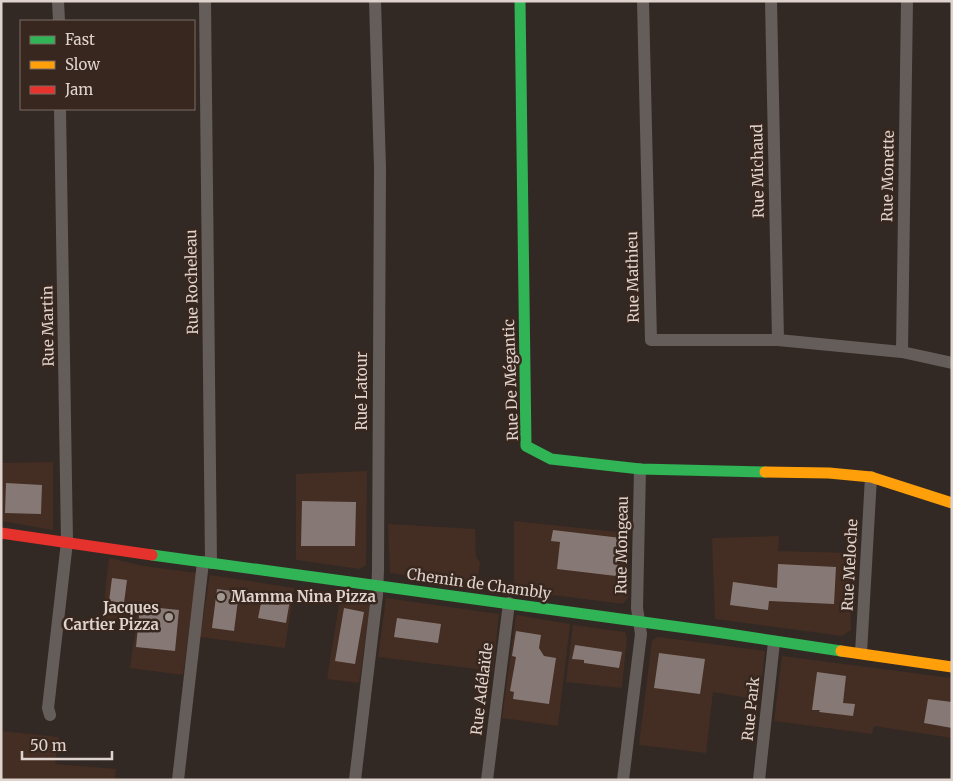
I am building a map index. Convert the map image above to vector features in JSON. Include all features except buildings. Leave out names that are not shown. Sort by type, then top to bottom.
[{"type":"street","points":[[58,1],[59,20]]},
{"type":"street","name":"Rue Rocheleau","points":[[178,780],[207,562],[205,1]]},
{"type":"street","name":"Rue Latour","points":[[355,780],[377,585],[380,168],[375,1]]},
{"type":"street","name":"Rue De Mégantic","points":[[520,1],[526,446],[551,459],[640,470],[829,473],[871,477],[952,504]]},
{"type":"street","name":"Rue Mathieu","points":[[643,1],[651,340],[778,340],[902,352],[952,363]]},
{"type":"street","name":"Rue Michaud","points":[[771,1],[778,340]]},
{"type":"street","name":"Rue Monette","points":[[902,352],[907,1]]},
{"type":"street","name":"Rue Martin","points":[[50,715],[48,708],[67,542],[60,110]]},
{"type":"street","name":"Rue Mongeau","points":[[623,780],[641,638],[637,608],[640,470]]},
{"type":"street","name":"Rue Meloche","points":[[861,654],[871,477]]},
{"type":"street","name":"Chemin de Chambly","points":[[1,533],[639,621],[952,667]]},
{"type":"street","name":"Rue Adélaïde","points":[[488,780],[509,603]]},
{"type":"street","name":"Rue Park","points":[[759,780],[774,642]]},
{"type":"shaded area","points":[[53,462],[53,530],[1,521],[1,463]]},
{"type":"shaded area","points":[[367,471],[366,565],[360,569],[296,560],[296,474]]},
{"type":"shaded area","points":[[514,521],[627,533],[629,596],[623,604],[514,590]]},
{"type":"shaded area","points":[[388,524],[475,529],[476,556],[480,563],[477,585],[390,573]]},
{"type":"shaded area","points":[[779,536],[778,551],[850,553],[851,630],[842,636],[715,619],[712,538]]},
{"type":"shaded area","points":[[109,558],[144,566],[197,573],[183,675],[130,668],[136,626],[102,621]]},
{"type":"shaded area","points":[[210,575],[294,588],[285,648],[200,637]]},
{"type":"shaded area","points":[[341,592],[364,595],[370,606],[359,683],[327,679]]},
{"type":"shaded area","points":[[386,598],[499,614],[493,671],[378,657]]},
{"type":"shaded area","points":[[516,615],[570,624],[558,726],[502,718]]},
{"type":"shaded area","points":[[573,625],[625,632],[627,638],[622,688],[566,682]]},
{"type":"shaded area","points":[[658,637],[765,651],[760,700],[713,692],[706,753],[639,745],[652,640]]},
{"type":"shaded area","points":[[782,656],[952,678],[952,738],[874,726],[872,734],[774,721]]},
{"type":"shaded area","points":[[1,731],[59,737],[55,764],[116,769],[115,780],[1,780]]},
{"type":"traffic: fast","points":[[520,1],[526,446],[551,459],[640,469],[765,472]]},
{"type":"traffic: fast","points":[[152,555],[716,632],[841,651]]},
{"type":"traffic: slow","points":[[765,472],[829,473],[871,477],[952,503]]},
{"type":"traffic: slow","points":[[841,651],[952,667]]},
{"type":"traffic: jam","points":[[1,533],[152,555]]},
{"type":"place","name":"Mamma Nina Pizza","points":[[221,597]]},
{"type":"place","name":"Jacques Cartier Pizza","points":[[169,617]]}]
